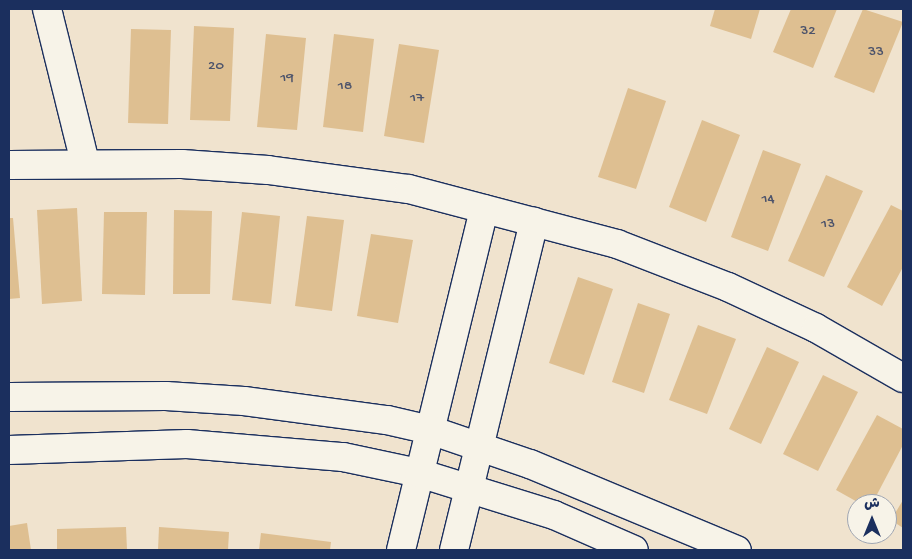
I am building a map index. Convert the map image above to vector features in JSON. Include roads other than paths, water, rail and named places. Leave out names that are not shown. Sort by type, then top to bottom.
[{"type":"street","points":[[47,9],[84,163]]},
{"type":"street","points":[[9,165],[84,163],[268,170],[409,189],[617,244],[728,287],[816,328],[903,378]]},
{"type":"street","points":[[401,550],[484,209]]},
{"type":"street","points":[[454,550],[467,488],[534,222]]},
{"type":"street","points":[[9,397],[106,394],[244,401],[387,420],[430,430],[478,445],[662,516],[738,550]]},
{"type":"street","points":[[9,450],[177,444],[261,448],[344,457],[419,474],[554,515],[634,550]]}]
